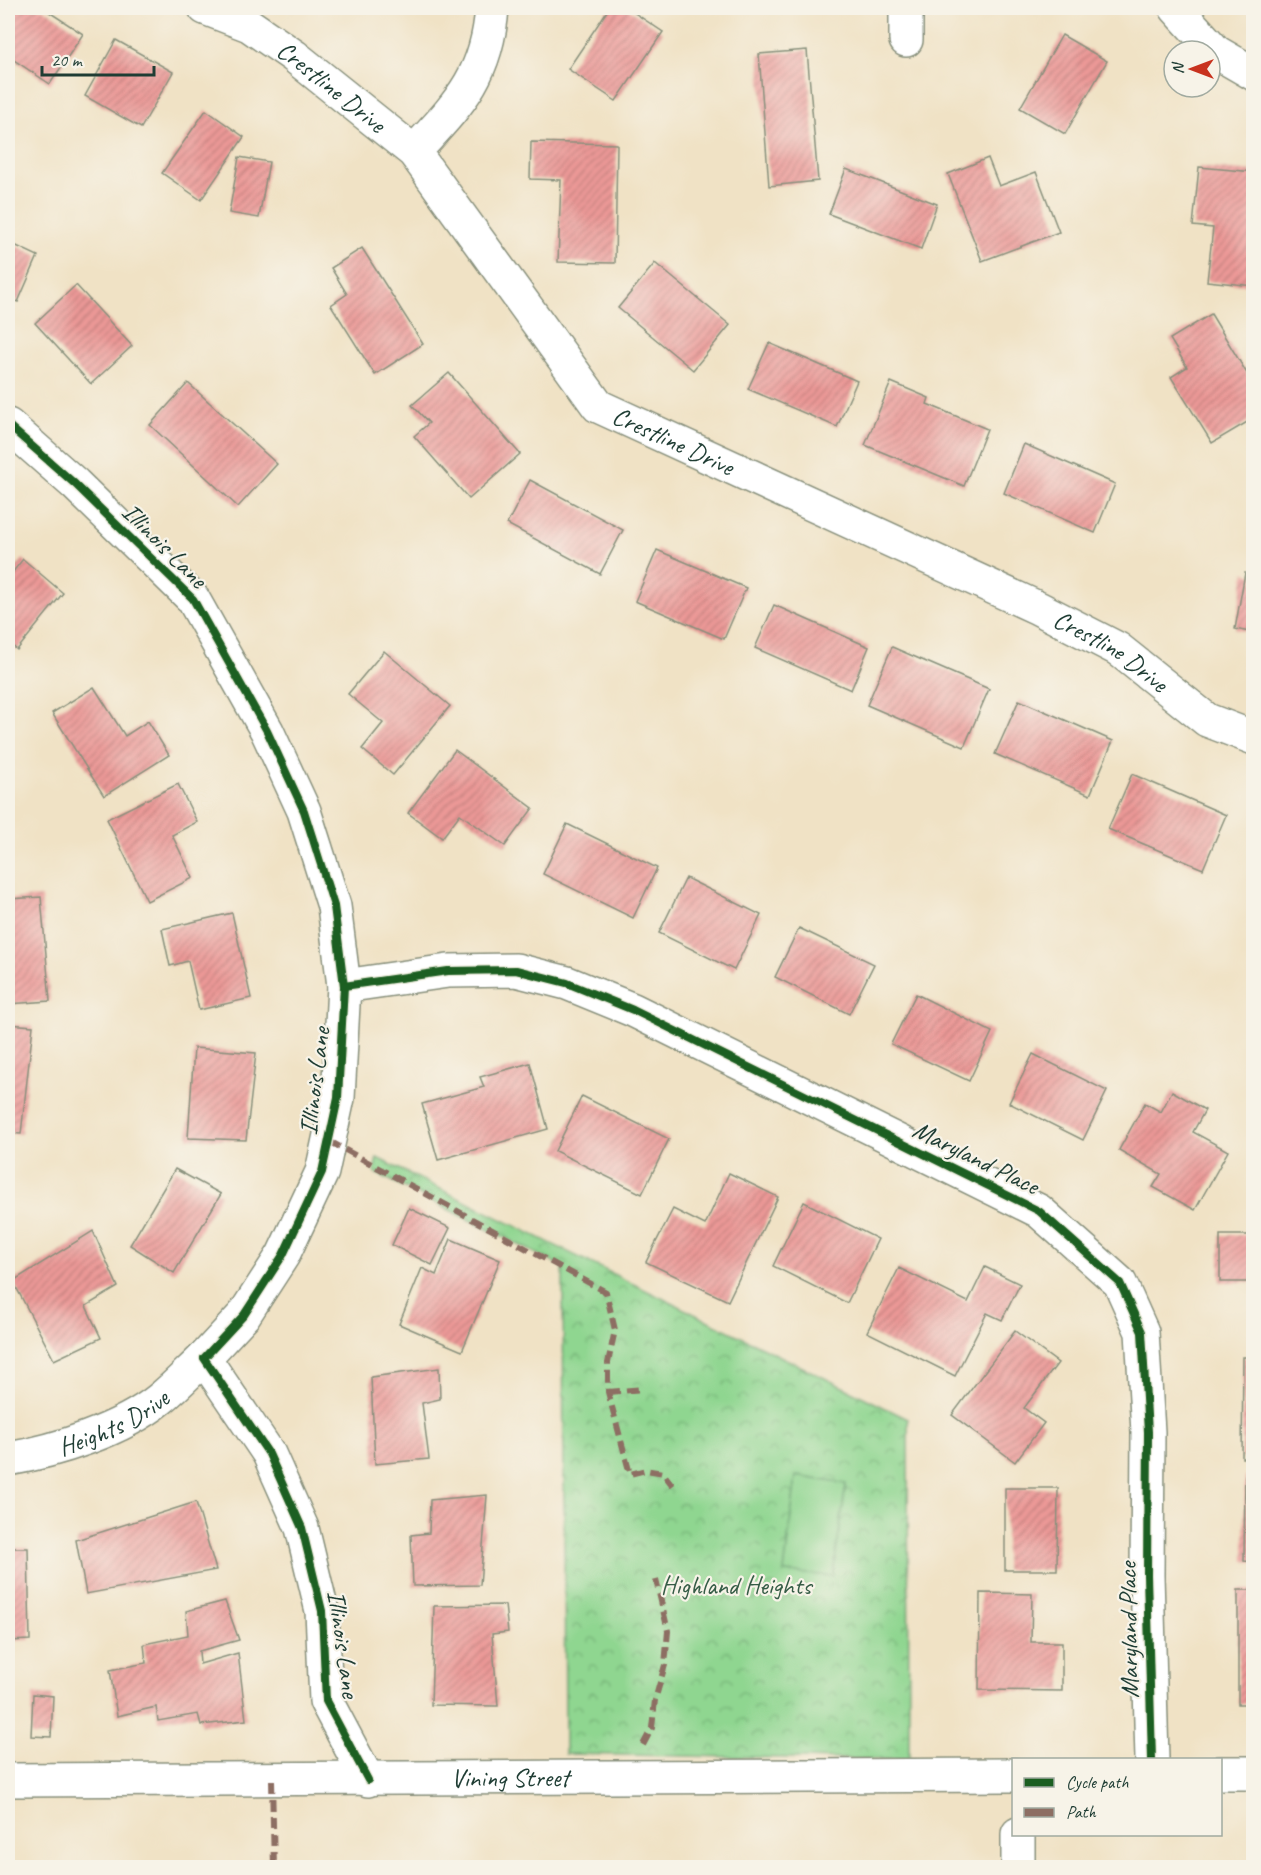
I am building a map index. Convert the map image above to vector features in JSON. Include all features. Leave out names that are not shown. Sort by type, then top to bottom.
[{"type":"street","name":"Crestline Drive","points":[[205,8],[249,25],[294,56],[414,152],[598,406],[1038,608],[1118,649],[1207,720],[1254,738]]},
{"type":"street","points":[[414,152],[475,80],[490,34],[492,8]]},
{"type":"street","points":[[906,8],[906,40]]},
{"type":"street","points":[[1176,8],[1216,52],[1254,74]]},
{"type":"street","name":"Illinois Lane","points":[[8,425],[75,484],[193,599],[267,731],[304,811],[334,906],[344,986],[338,1098],[322,1172],[283,1255],[244,1315],[204,1358],[269,1454],[302,1528],[322,1611],[326,1701],[368,1780]]},
{"type":"street","name":"Maryland Place","points":[[344,986],[448,971],[516,970],[567,983],[633,1010],[1039,1211],[1085,1249],[1120,1283],[1142,1332],[1148,1432],[1147,1575],[1152,1758]]},
{"type":"street","name":"Heights Drive","points":[[8,1459],[43,1453],[104,1431],[159,1400],[204,1358]]},
{"type":"street","points":[[1222,1773],[1254,1773]]},
{"type":"street","name":"Vining Street","points":[[8,1780],[1012,1775]]},
{"type":"street","points":[[1018,1836],[1018,1868]]},
{"type":"green space","name":"Highland Heights","points":[[377,1158],[908,1419],[909,1760],[565,1754],[563,1267],[374,1172]]},
{"type":"green space","points":[[796,1476],[846,1484],[833,1576],[784,1572]]},
{"type":"building","points":[[8,8],[43,8],[83,34],[50,84],[8,56]]},
{"type":"building","points":[[609,8],[627,8],[663,32],[616,101],[568,69]]},
{"type":"building","points":[[1062,35],[1107,61],[1065,134],[1020,108]]},
{"type":"building","points":[[116,40],[173,72],[141,128],[85,96]]},
{"type":"building","points":[[807,50],[818,181],[769,186],[759,54]]},
{"type":"building","points":[[206,110],[244,137],[201,200],[162,173]]},
{"type":"building","points":[[531,142],[617,144],[615,263],[558,262],[561,180],[530,179]]},
{"type":"building","points":[[239,157],[269,162],[259,218],[229,213]]},
{"type":"building","points":[[988,158],[999,186],[1036,172],[1059,232],[982,261],[948,174]]},
{"type":"building","points":[[1199,167],[1254,172],[1254,286],[1207,281],[1213,228],[1193,226]]},
{"type":"building","points":[[846,169],[937,204],[921,249],[829,214]]},
{"type":"building","points":[[8,242],[38,256],[18,302],[8,298]]},
{"type":"building","points":[[362,248],[423,344],[375,375],[331,305],[347,294],[331,268]]},
{"type":"building","points":[[655,263],[730,325],[693,370],[618,308]]},
{"type":"building","points":[[76,285],[132,346],[91,384],[35,323]]},
{"type":"building","points":[[1211,314],[1254,385],[1254,418],[1212,443],[1171,377],[1187,367],[1170,339]]},
{"type":"building","points":[[769,343],[857,381],[837,427],[748,389]]},
{"type":"building","points":[[449,373],[520,454],[469,499],[414,436],[429,423],[412,405]]},
{"type":"building","points":[[891,382],[929,398],[927,404],[987,429],[964,486],[865,445]]},
{"type":"building","points":[[188,383],[277,464],[238,507],[150,425]]},
{"type":"building","points":[[1024,444],[1115,484],[1095,533],[1004,493]]},
{"type":"building","points":[[530,480],[623,530],[600,574],[507,524]]},
{"type":"building","points":[[657,550],[746,588],[724,639],[635,601]]},
{"type":"building","points":[[23,559],[63,593],[17,650],[8,642],[8,578]]},
{"type":"building","points":[[1245,573],[1254,575],[1254,633],[1235,629]]},
{"type":"building","points":[[774,605],[869,647],[851,690],[755,648]]},
{"type":"building","points":[[892,647],[989,689],[964,747],[867,705]]},
{"type":"building","points":[[384,651],[450,706],[393,775],[362,749],[383,723],[348,694]]},
{"type":"building","points":[[94,687],[125,736],[148,721],[169,755],[104,796],[52,713]]},
{"type":"building","points":[[1019,700],[1113,741],[1090,795],[995,754]]},
{"type":"building","points":[[455,750],[533,808],[505,846],[460,814],[442,838],[408,813]]},
{"type":"building","points":[[1132,774],[1226,815],[1203,869],[1108,829]]},
{"type":"building","points":[[178,784],[197,822],[172,835],[193,878],[147,901],[107,819]]},
{"type":"building","points":[[567,824],[657,868],[633,918],[543,874]]},
{"type":"building","points":[[686,878],[761,915],[734,970],[659,933]]},
{"type":"building","points":[[41,897],[50,1001],[8,1004],[8,899]]},
{"type":"building","points":[[232,913],[251,998],[199,1010],[188,961],[170,966],[162,929]]},
{"type":"building","points":[[799,928],[874,964],[849,1014],[775,977]]},
{"type":"building","points":[[916,994],[992,1032],[969,1081],[891,1044]]},
{"type":"building","points":[[8,1024],[33,1026],[21,1134],[8,1133]]},
{"type":"building","points":[[194,1048],[256,1053],[246,1140],[188,1138]]},
{"type":"building","points":[[1033,1054],[1107,1091],[1083,1140],[1009,1103]]},
{"type":"building","points":[[530,1063],[548,1129],[438,1160],[422,1104],[484,1087],[480,1077]]},
{"type":"building","points":[[1172,1091],[1205,1110],[1193,1132],[1228,1151],[1195,1210],[1153,1187],[1161,1174],[1119,1150],[1145,1103],[1161,1112]]},
{"type":"building","points":[[582,1096],[669,1139],[642,1194],[555,1151]]},
{"type":"building","points":[[175,1169],[221,1194],[174,1273],[130,1245]]},
{"type":"building","points":[[729,1173],[778,1197],[728,1301],[646,1262],[673,1209],[705,1225]]},
{"type":"building","points":[[804,1202],[878,1239],[847,1303],[773,1266]]},
{"type":"building","points":[[409,1208],[450,1228],[432,1265],[392,1245]]},
{"type":"building","points":[[93,1231],[118,1287],[86,1306],[101,1338],[54,1360],[13,1281]]},
{"type":"building","points":[[1220,1235],[1254,1235],[1254,1282],[1220,1282]]},
{"type":"building","points":[[451,1239],[500,1260],[462,1351],[399,1324],[422,1268],[436,1275]]},
{"type":"building","points":[[985,1267],[1020,1284],[1002,1320],[987,1313],[955,1376],[867,1332],[899,1268],[968,1302]]},
{"type":"building","points":[[1015,1331],[1058,1363],[1024,1408],[1044,1423],[1015,1462],[952,1415]]},
{"type":"building","points":[[1243,1357],[1254,1357],[1254,1458],[1242,1458]]},
{"type":"building","points":[[439,1368],[440,1399],[422,1403],[429,1459],[375,1464],[371,1377]]},
{"type":"building","points":[[1245,1476],[1254,1476],[1254,1562],[1244,1561]]},
{"type":"building","points":[[1005,1488],[1058,1488],[1057,1570],[1005,1570]]},
{"type":"building","points":[[487,1495],[480,1585],[413,1586],[411,1535],[429,1533],[430,1500]]},
{"type":"building","points":[[196,1502],[216,1570],[86,1594],[76,1540]]},
{"type":"building","points":[[8,1548],[28,1548],[30,1640],[8,1641]]},
{"type":"building","points":[[1238,1590],[1254,1590],[1254,1704],[1238,1704]]},
{"type":"building","points":[[980,1593],[1032,1594],[1031,1642],[1062,1642],[1062,1691],[979,1690]]},
{"type":"building","points":[[225,1601],[239,1640],[199,1651],[200,1664],[238,1653],[246,1720],[201,1725],[198,1714],[158,1721],[156,1707],[117,1716],[110,1670],[146,1663],[144,1644],[188,1635],[186,1611]]},
{"type":"building","points":[[505,1605],[508,1632],[492,1634],[498,1706],[431,1705],[434,1606]]},
{"type":"building","points":[[33,1694],[53,1696],[51,1737],[31,1736]]},
{"type":"marked path","points":[[329,1141],[606,1292],[615,1330],[608,1363],[608,1392],[630,1474],[646,1470],[663,1473],[673,1486]]},
{"type":"marked path","points":[[608,1392],[643,1389]]},
{"type":"marked path","points":[[643,1745],[652,1728],[655,1700],[665,1665],[668,1631],[656,1580]]},
{"type":"marked path","points":[[272,1780],[274,1868]]},
{"type":"cycle path","points":[[8,425],[75,484],[193,599],[267,731],[304,811],[334,906],[344,986],[338,1098],[322,1172],[283,1255],[244,1315],[204,1358],[269,1454],[302,1528],[322,1611],[326,1701],[368,1780]]},
{"type":"cycle path","points":[[344,986],[448,971],[516,970],[567,983],[633,1010],[1039,1211],[1120,1283],[1142,1332],[1148,1432],[1147,1575],[1152,1758]]}]
